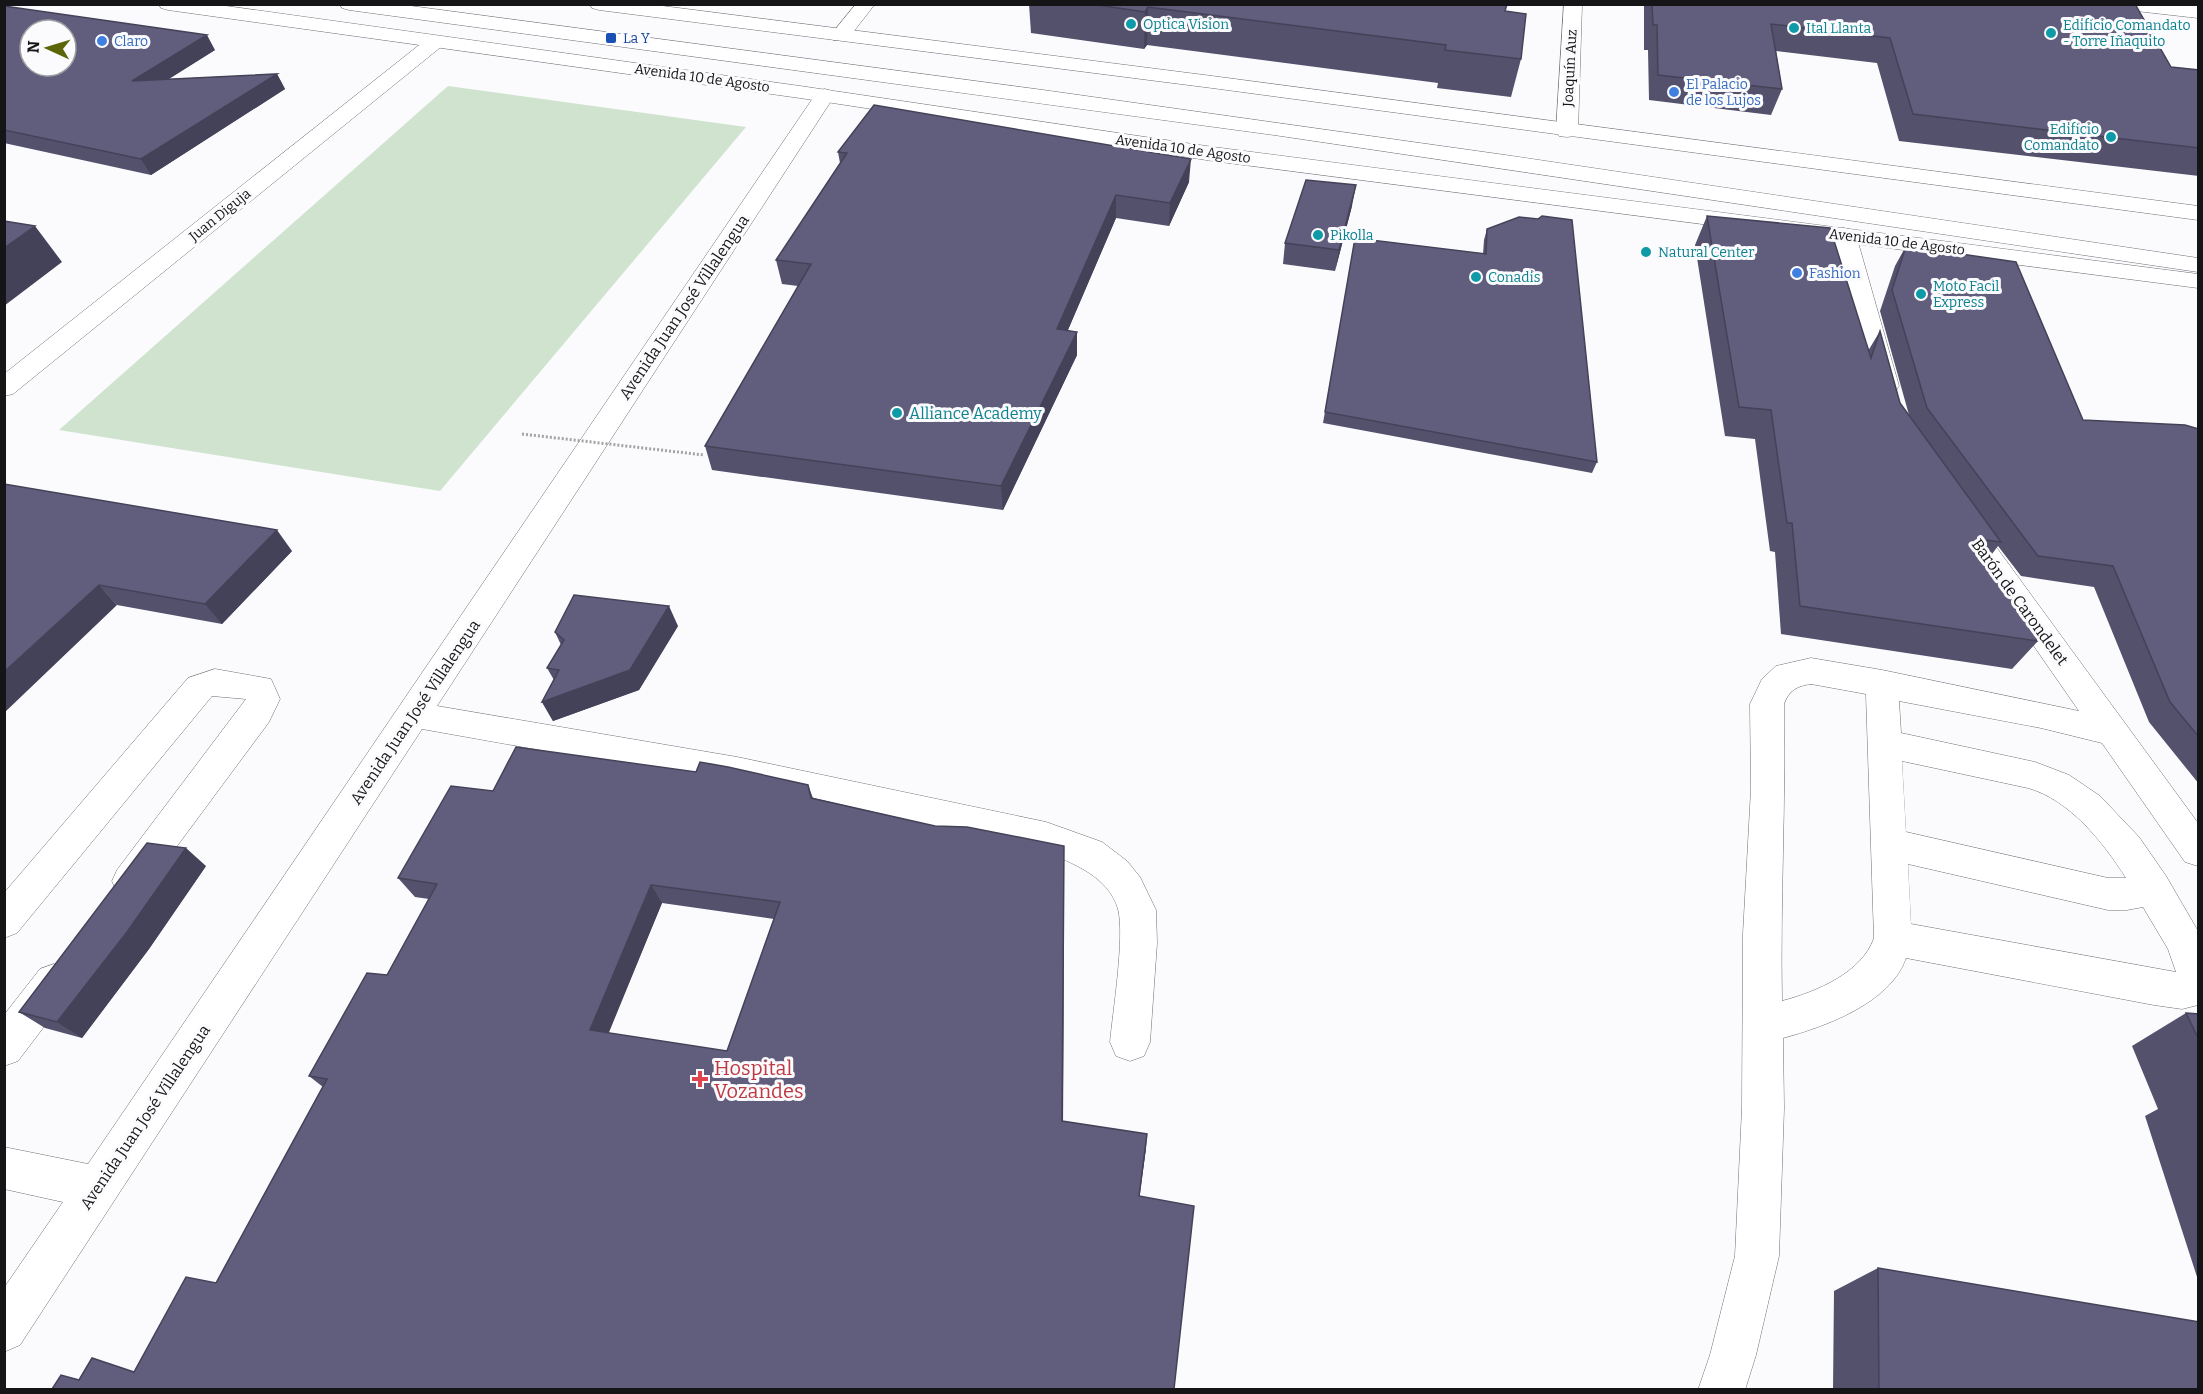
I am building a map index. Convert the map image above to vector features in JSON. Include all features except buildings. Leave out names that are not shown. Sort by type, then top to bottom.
[{"type":"main road","name":"Avenida 10 de Agosto","points":[[168,4],[825,95],[1214,154],[2199,281]]},
{"type":"main road","points":[[349,4],[745,55],[1759,198],[2199,265]]},
{"type":"main road","points":[[599,4],[1212,82],[1567,131],[2199,213]]},
{"type":"main road","points":[[840,36],[866,4]]},
{"type":"main road","name":"Joaquín Auz","points":[[1567,131],[1573,4]]},
{"type":"main road","points":[[2127,4],[2199,12]]},
{"type":"main road","name":"Juan Diguja","points":[[4,388],[435,42]]},
{"type":"main road","points":[[1212,82],[1315,117],[1692,167]]},
{"type":"main road","name":"Avenida Juan José Villalengua","points":[[4,1329],[825,95]]},
{"type":"main road","points":[[1214,154],[1317,147],[2199,258]]},
{"type":"main road","points":[[1844,235],[1892,408]]},
{"type":"main road","name":"Barón de Carondelet","points":[[1946,499],[2199,851]]},
{"type":"main road","points":[[1721,1389],[1733,1355],[1757,1256],[1763,1108],[1762,934],[1768,789],[1767,704],[1774,688],[1788,675],[1811,671],[1882,683],[2113,732]]},
{"type":"main road","points":[[4,921],[200,687],[215,682],[259,688],[263,699],[257,713],[113,904]]},
{"type":"main road","points":[[1763,1025],[1800,1015],[1834,1002],[1859,985],[1885,962],[1893,938],[1882,683]]},
{"type":"main road","points":[[413,714],[482,728],[737,771],[1046,837],[1089,853],[1114,872],[1127,889],[1137,910],[1138,943],[1130,1042]]},
{"type":"main road","points":[[1885,743],[2032,775],[2057,784],[2078,798],[2110,828],[2153,888],[2186,944],[2195,966],[2198,982],[2193,989],[2182,992],[1893,938]]},
{"type":"main road","points":[[1889,844],[2108,894],[2127,894],[2153,888]]},
{"type":"main road","points":[[4,1047],[76,952]]},
{"type":"main road","points":[[4,1168],[98,1188]]},
{"type":"path","points":[[522,434],[704,455]]},
{"type":"green space","points":[[448,86],[746,127],[440,491],[59,430]]},
{"type":"place","name":"Optica Vision","points":[[1131,24]]},
{"type":"place","name":"Ital Llanta","points":[[1794,28]]},
{"type":"place","name":"Edificio Comandato - Torre Iñaquito","points":[[2051,33]]},
{"type":"place","name":"La Y","points":[[611,38]]},
{"type":"place","name":"Claro","points":[[102,41]]},
{"type":"place","name":"El Palacio de los Lujos","points":[[1674,92]]},
{"type":"place","name":"Edificio Comandato","points":[[2111,137]]},
{"type":"place","name":"Pikolla","points":[[1318,235]]},
{"type":"place","name":"Natural Center","points":[[1646,252]]},
{"type":"place","name":"Fashion","points":[[1797,273]]},
{"type":"place","name":"Conadis","points":[[1476,277]]},
{"type":"place","name":"Moto Facil Express","points":[[1921,294]]},
{"type":"place","name":"Alliance Academy","points":[[897,413]]},
{"type":"place","name":"Hospital Vozandes","points":[[700,1079]]}]
